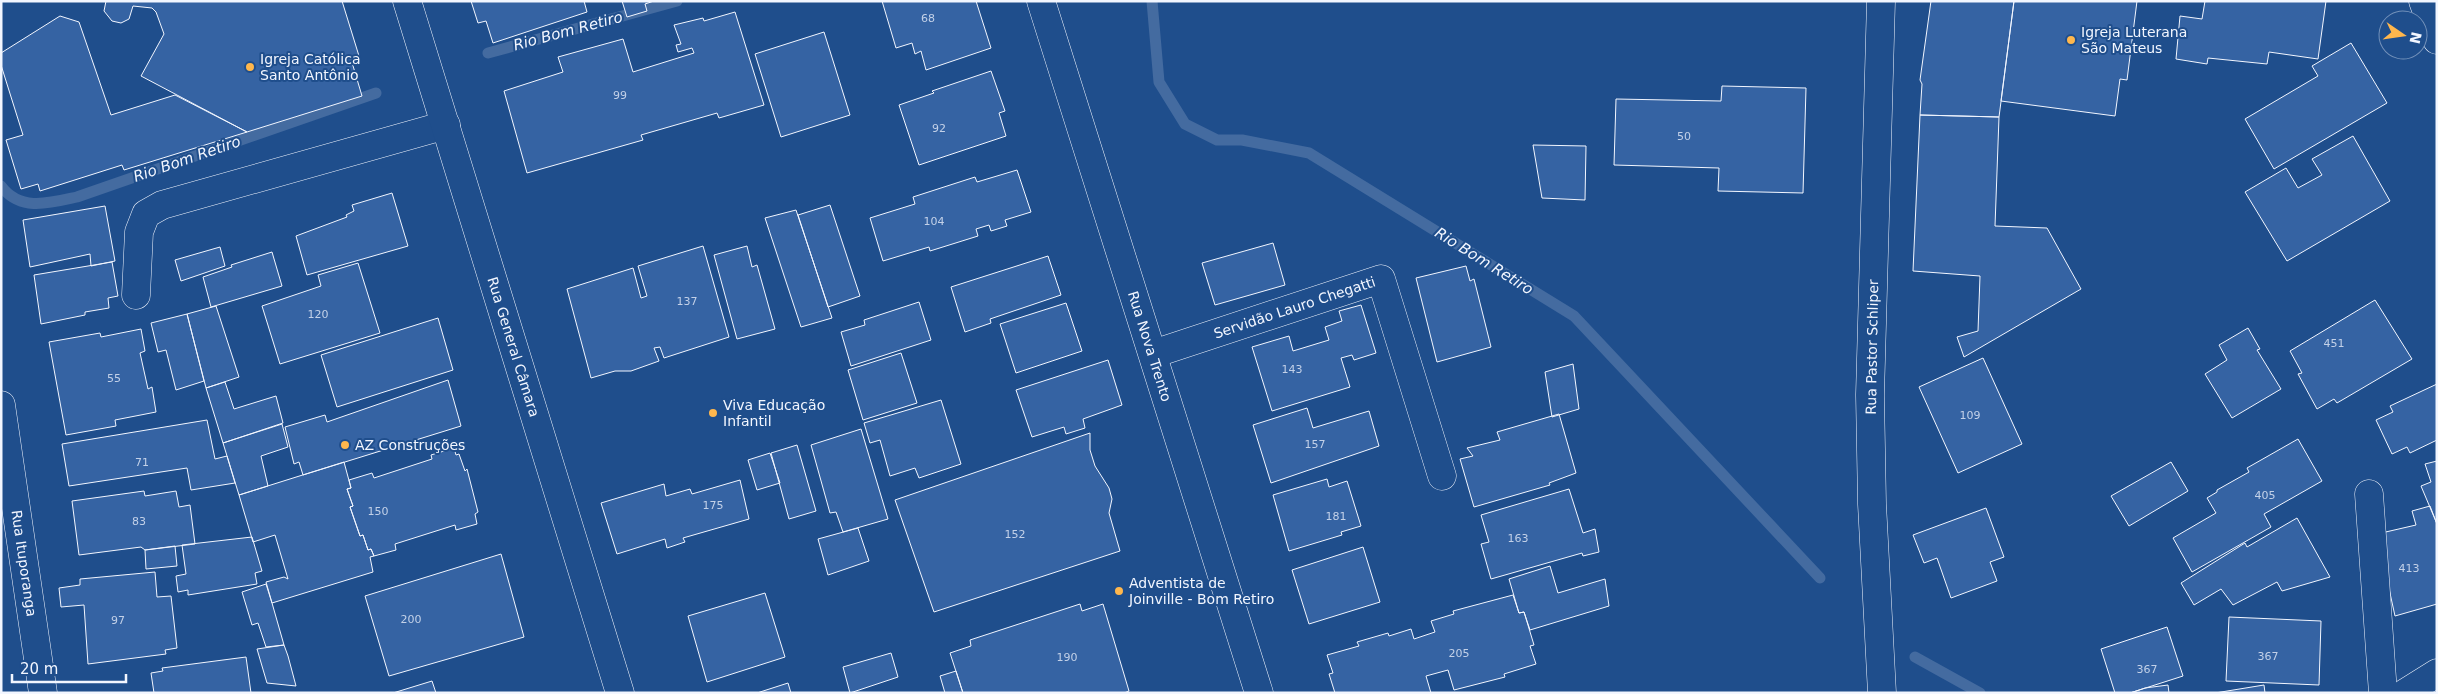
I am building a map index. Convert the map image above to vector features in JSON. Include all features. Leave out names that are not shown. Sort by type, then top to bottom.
[{"type":"street","name":"Rua General Câmara","points":[[407,1],[620,693]]},
{"type":"street","name":"Rua Nova Trento","points":[[1041,1],[1259,693]]},
{"type":"street","name":"Rua Pastor Schliper","points":[[1881,1],[1870,395],[1872,504],[1882,693]]},
{"type":"street","points":[[2423,1],[2437,40]]},
{"type":"street","points":[[136,295],[139,232],[146,214],[162,205],[407,134],[446,126]]},
{"type":"street","name":"Servidão Lauro Chegatti","points":[[1152,354],[1381,279],[1442,476]]},
{"type":"street","name":"Rua Ituporanga","points":[[1,405],[43,693]]},
{"type":"street","points":[[2369,494],[2383,693]]},
{"type":"street","points":[[2405,693],[2437,672]]},
{"type":"building","name":"Igreja Católica Santo Antônio","points":[[106,1],[342,1],[359,56],[351,59],[362,96],[247,132],[141,76],[164,34],[156,12],[152,8],[133,6],[129,19],[121,23],[112,21],[104,11]]},
{"type":"building","points":[[471,1],[584,1],[587,12],[493,43],[486,21],[478,23]]},
{"type":"building","points":[[622,1],[654,1],[645,4],[647,11],[627,17]]},
{"type":"building","points":[[882,1],[976,1],[991,48],[926,70],[921,51],[915,54],[912,43],[896,48]]},
{"type":"building","points":[[1931,1],[2014,1],[1999,117],[1920,115],[1922,84],[1920,80]]},
{"type":"building","name":"Igreja Luterana São Mateus","points":[[2014,1],[2137,1],[2127,80],[2120,79],[2115,116],[2001,101]]},
{"type":"building","points":[[2205,1],[2326,1],[2318,59],[2269,52],[2267,64],[2208,58],[2207,64],[2176,59],[2180,16],[2202,19]]},
{"type":"building","points":[[735,12],[764,105],[719,118],[717,113],[641,135],[643,140],[527,173],[504,91],[563,72],[558,57],[623,39],[633,72],[694,53],[692,48],[678,52],[676,45],[681,44],[674,25],[703,18],[704,21]]},
{"type":"building","points":[[60,16],[79,22],[111,115],[175,95],[247,132],[124,170],[122,165],[40,191],[38,184],[21,189],[6,140],[23,135],[1,65],[1,53]]},
{"type":"building","points":[[824,32],[850,115],[781,137],[755,54]]},
{"type":"building","points":[[2351,43],[2387,103],[2274,169],[2245,119],[2318,76],[2312,66]]},
{"type":"building","points":[[991,71],[1005,111],[999,113],[1006,136],[919,165],[899,105],[934,93],[932,91]]},
{"type":"building","points":[[1722,86],[1806,88],[1803,193],[1718,191],[1719,168],[1614,165],[1616,99],[1721,101]]},
{"type":"building","points":[[1920,115],[1999,117],[1995,226],[2047,228],[2081,289],[1964,357],[1957,337],[1978,331],[1980,276],[1913,271]]},
{"type":"building","points":[[2353,136],[2390,201],[2287,261],[2245,192],[2286,168],[2298,188],[2322,175],[2312,159]]},
{"type":"building","points":[[1533,145],[1586,146],[1585,200],[1542,198]]},
{"type":"building","points":[[1017,170],[1031,212],[1005,220],[1007,226],[991,231],[989,225],[976,229],[978,236],[930,251],[929,247],[883,261],[870,218],[915,204],[913,197],[975,177],[977,182]]},
{"type":"building","points":[[392,193],[408,246],[307,275],[296,236],[347,217],[346,215],[354,211],[352,205]]},
{"type":"building","points":[[830,205],[860,296],[828,307],[798,215]]},
{"type":"building","points":[[105,206],[115,261],[91,266],[90,254],[30,267],[23,220]]},
{"type":"building","points":[[796,210],[832,318],[801,327],[765,218]]},
{"type":"building","points":[[1273,243],[1285,285],[1215,305],[1202,263]]},
{"type":"building","points":[[703,246],[729,337],[664,358],[660,347],[654,348],[659,361],[631,371],[615,371],[591,378],[567,289],[633,268],[641,298],[647,296],[638,266]]},
{"type":"building","points":[[747,246],[752,267],[757,265],[775,329],[737,339],[714,255]]},
{"type":"building","points":[[220,247],[225,266],[181,281],[175,260]]},
{"type":"building","points":[[272,252],[282,286],[211,307],[203,277],[232,267],[231,265]]},
{"type":"building","points":[[1048,256],[1061,295],[990,319],[991,323],[965,332],[951,287]]},
{"type":"building","points":[[112,262],[118,296],[108,298],[109,308],[85,312],[85,315],[41,324],[34,275]]},
{"type":"building","points":[[358,263],[380,333],[280,364],[262,306],[321,286],[318,275]]},
{"type":"building","points":[[1466,266],[1470,281],[1474,279],[1491,347],[1437,362],[1416,278]]},
{"type":"building","points":[[2375,300],[2412,359],[2337,403],[2334,399],[2317,409],[2298,374],[2302,373],[2290,351]]},
{"type":"building","points":[[919,302],[931,340],[851,366],[841,332],[865,325],[864,320]]},
{"type":"building","points":[[1066,303],[1082,351],[1016,373],[1000,324]]},
{"type":"building","points":[[1361,305],[1376,353],[1354,360],[1352,355],[1341,358],[1350,387],[1272,411],[1252,347],[1289,336],[1293,351],[1329,340],[1325,327],[1342,321],[1339,311]]},
{"type":"building","points":[[216,306],[239,377],[206,388],[187,314]]},
{"type":"building","points":[[187,314],[204,381],[176,390],[166,350],[158,352],[151,323]]},
{"type":"building","points":[[438,318],[453,370],[337,407],[321,355]]},
{"type":"building","points":[[2248,328],[2260,349],[2257,350],[2281,389],[2232,418],[2205,374],[2227,360],[2219,345]]},
{"type":"building","points":[[141,329],[145,351],[140,353],[148,389],[152,387],[156,412],[115,420],[116,426],[66,435],[49,342],[100,333],[101,337]]},
{"type":"building","points":[[901,353],[917,403],[863,420],[848,370]]},
{"type":"building","points":[[1983,358],[2022,444],[1958,473],[1919,387]]},
{"type":"building","points":[[1108,360],[1122,405],[1083,419],[1085,428],[1066,434],[1064,427],[1032,437],[1016,390]]},
{"type":"building","points":[[1573,364],[1579,409],[1552,417],[1545,372]]},
{"type":"building","name":"AZ Construções","points":[[448,380],[461,426],[303,475],[299,462],[294,464],[285,427],[325,415],[327,422]]},
{"type":"building","points":[[225,382],[234,409],[276,396],[283,423],[223,443],[206,388]]},
{"type":"building","points":[[2437,384],[2437,440],[2410,453],[2407,447],[2392,454],[2376,420],[2393,412],[2390,406]]},
{"type":"building","points":[[941,400],[961,464],[919,478],[915,468],[890,476],[880,440],[870,443],[864,423]]},
{"type":"building","points":[[1307,408],[1313,428],[1369,411],[1379,446],[1271,483],[1253,425]]},
{"type":"building","points":[[1559,414],[1576,473],[1549,483],[1550,485],[1474,507],[1460,459],[1473,456],[1467,448],[1500,440],[1497,432]]},
{"type":"building","points":[[207,420],[215,459],[227,456],[235,483],[191,490],[187,468],[69,486],[62,444]]},
{"type":"building","points":[[282,424],[288,447],[261,456],[268,486],[239,495],[223,443]]},
{"type":"building","points":[[861,429],[888,519],[843,532],[836,512],[830,513],[811,445]]},
{"type":"building","points":[[1090,433],[1090,450],[1095,466],[1109,488],[1112,499],[1109,513],[1120,551],[934,612],[895,500]]},
{"type":"building","points":[[2298,439],[2322,481],[2264,514],[2271,527],[2192,572],[2173,538],[2216,513],[2207,498],[2217,492],[2217,490],[2249,472],[2247,468]]},
{"type":"building","points":[[797,445],[816,511],[789,519],[771,453]]},
{"type":"building","points":[[454,448],[456,455],[459,454],[465,471],[467,469],[478,512],[475,514],[477,524],[456,530],[455,525],[395,544],[396,550],[374,556],[371,549],[368,550],[363,535],[360,536],[350,507],[353,506],[347,489],[351,488],[349,480],[372,473],[374,478],[432,459],[431,455]]},
{"type":"building","points":[[770,453],[780,483],[757,490],[748,460]]},
{"type":"building","points":[[2437,461],[2437,524],[2421,486],[2431,482],[2425,464]]},
{"type":"building","points":[[344,462],[351,488],[347,489],[353,506],[350,507],[360,536],[363,535],[368,550],[371,549],[374,556],[370,557],[373,572],[272,603],[266,582],[284,577],[288,579],[275,535],[253,542],[239,495]]},
{"type":"building","points":[[2171,462],[2188,491],[2129,526],[2111,496]]},
{"type":"building","points":[[1327,479],[1329,487],[1347,481],[1361,526],[1341,532],[1342,535],[1289,551],[1273,495]]},
{"type":"building","points":[[740,480],[749,519],[683,538],[685,542],[667,548],[665,539],[617,554],[601,503],[664,484],[666,496],[690,489],[692,494]]},
{"type":"building","points":[[1569,489],[1583,533],[1595,529],[1599,552],[1583,556],[1582,553],[1491,579],[1481,544],[1489,542],[1481,515]]},
{"type":"building","points":[[144,491],[145,496],[176,491],[179,507],[190,505],[195,544],[145,550],[141,547],[79,555],[72,501]]},
{"type":"building","points":[[2430,506],[2437,524],[2437,604],[2395,616],[2377,534],[2416,525],[2412,511]]},
{"type":"building","points":[[1986,508],[2004,557],[1990,562],[1997,581],[1951,598],[1937,558],[1924,563],[1913,535]]},
{"type":"building","points":[[2297,518],[2330,577],[2282,591],[2277,582],[2233,605],[2221,589],[2194,605],[2181,583],[2245,543],[2247,547]]},
{"type":"building","points":[[858,528],[869,561],[828,575],[818,539]]},
{"type":"building","points":[[252,537],[262,571],[255,573],[257,584],[188,595],[188,590],[178,592],[176,576],[186,574],[182,545]]},
{"type":"building","points":[[175,546],[177,566],[146,569],[145,550]]},
{"type":"building","points":[[1363,547],[1380,602],[1309,624],[1292,570]]},
{"type":"building","points":[[501,554],[524,637],[389,676],[365,596]]},
{"type":"building","points":[[1550,566],[1558,593],[1605,579],[1609,606],[1530,630],[1524,612],[1519,613],[1509,579]]},
{"type":"building","points":[[155,572],[157,597],[171,596],[177,648],[165,650],[166,654],[88,664],[84,605],[61,607],[59,588],[80,585],[80,579]]},
{"type":"building","points":[[266,584],[284,645],[266,647],[258,623],[252,625],[242,592]]},
{"type":"building","points":[[765,593],[785,657],[707,682],[688,616]]},
{"type":"building","points":[[1513,595],[1519,613],[1524,612],[1534,645],[1530,646],[1536,664],[1504,674],[1505,677],[1454,690],[1448,670],[1426,676],[1431,693],[1335,693],[1329,674],[1333,673],[1327,655],[1359,646],[1357,642],[1388,633],[1389,636],[1411,629],[1414,639],[1435,632],[1431,621],[1454,614],[1453,611]]},
{"type":"building","points":[[1080,604],[1082,611],[1103,604],[1129,691],[1124,693],[963,693],[950,653],[971,646],[970,640]]},
{"type":"building","points":[[2229,617],[2321,621],[2319,685],[2226,681]]},
{"type":"building","points":[[2167,627],[2183,676],[2130,693],[2115,693],[2101,649]]},
{"type":"building","points":[[284,645],[296,686],[267,683],[257,649]]},
{"type":"building","points":[[891,653],[898,677],[850,693],[843,667]]},
{"type":"building","points":[[246,657],[251,693],[154,693],[151,673],[163,671],[162,668]]},
{"type":"building","points":[[956,671],[963,693],[945,693],[940,676]]},
{"type":"building","points":[[432,681],[436,693],[393,693]]},
{"type":"building","points":[[788,683],[791,693],[757,693]]},
{"type":"building","points":[[2168,685],[2169,693],[2130,693],[2145,688]]},
{"type":"building","points":[[2264,685],[2265,693],[2215,693]]},
{"type":"waterway","name":"Rio Bom Retiro","points":[[488,53],[677,1]]},
{"type":"waterway","name":"Rio Bom Retiro","points":[[1152,1],[1159,82],[1185,124],[1217,140],[1242,140],[1309,153],[1574,316],[1820,578]]},
{"type":"waterway","name":"Rio Bom Retiro","points":[[1,186],[17,200],[26,202],[46,203],[77,197],[376,93]]},
{"type":"waterway","name":"Rio Bom Retiro","points":[[1915,657],[1980,693]]},
{"type":"place","name":"Igreja Luterana São Mateus","points":[[2071,40]]},
{"type":"place","name":"Igreja Católica Santo Antônio","points":[[250,67]]},
{"type":"place","name":"Viva Educação Infantil","points":[[713,413]]},
{"type":"place","name":"AZ Construções","points":[[345,445]]},
{"type":"place","name":"Adventista de Joinville - Bom Retiro","points":[[1119,591]]}]
